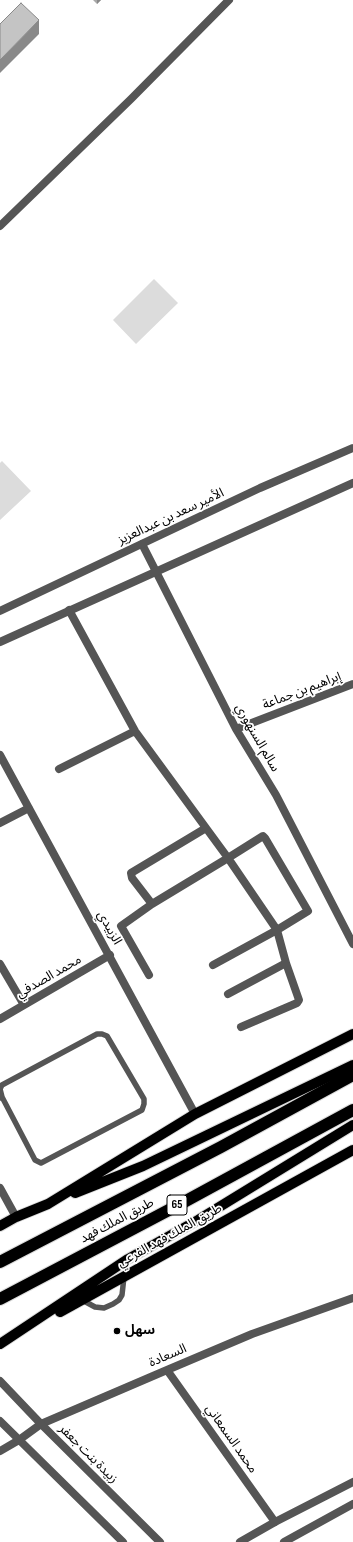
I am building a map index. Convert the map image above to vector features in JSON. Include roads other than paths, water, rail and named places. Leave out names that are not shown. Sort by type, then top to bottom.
[{"type":"highway","name":"طريق الملك فهد","points":[[0,1262],[222,1147],[353,1075]]},
{"type":"highway","name":"طريق الملك فهد","points":[[0,1299],[184,1202],[353,1110]]},
{"type":"main road","points":[[48,1204],[195,1114],[353,1034]]},
{"type":"main road","points":[[0,1226],[16,1217],[143,1166],[353,1065]]},
{"type":"main road","points":[[0,1344],[128,1259],[198,1220],[353,1124]]},
{"type":"main road","name":"طريق الملك فهد الفرعي","points":[[0,1344],[353,1150]]},
{"type":"street","points":[[0,226],[131,99],[229,0]]},
{"type":"street","name":"الأمير سعد بن عبدالعزيز","points":[[0,611],[260,488],[353,448]]},
{"type":"street","points":[[0,642],[353,483]]},
{"type":"street","name":"سالم السنهوري","points":[[142,544],[236,729],[276,795],[353,944]]},
{"type":"street","points":[[69,610],[135,731],[228,858],[277,930],[286,963],[299,1000],[297,1003],[241,1027]]},
{"type":"street","name":"إبراهيم بن جماعة","points":[[236,729],[353,684]]},
{"type":"street","points":[[59,769],[135,731]]},
{"type":"street","name":"الزبيدي","points":[[0,755],[195,1114]]},
{"type":"street","points":[[0,823],[29,808]]},
{"type":"street","points":[[152,904],[132,878],[131,873],[206,828]]},
{"type":"street","points":[[149,975],[121,926],[152,904],[263,836],[308,910],[305,914],[213,965]]},
{"type":"street","name":"محمد الصدفي","points":[[0,1019],[110,955]]},
{"type":"street","points":[[228,994],[286,963]]},
{"type":"street","points":[[0,964],[24,1005]]},
{"type":"street","points":[[0,1188],[16,1217]]},
{"type":"street","name":"السعادة","points":[[0,1451],[19,1440],[41,1424],[252,1334],[353,1298]]},
{"type":"street","name":"محمد السمعاني","points":[[167,1370],[275,1522]]},
{"type":"street","name":"زبيدة بنت جعفر","points":[[0,1381],[41,1424],[160,1542]]},
{"type":"street","points":[[0,1421],[123,1542]]},
{"type":"street","points":[[240,1542],[275,1522],[353,1482]]},
{"type":"street","points":[[284,1542],[353,1504]]},
{"type":"lane","points":[[97,1034],[102,1034],[107,1036],[144,1099],[144,1104],[142,1110],[41,1163],[35,1160],[1,1097],[0,1089],[2,1085],[97,1034]]},
{"type":"lane","points":[[82,1299],[95,1307],[104,1308],[113,1304],[119,1300],[122,1295],[124,1276]]},
{"type":"place","name":"سهل","points":[[117,1331]]}]
